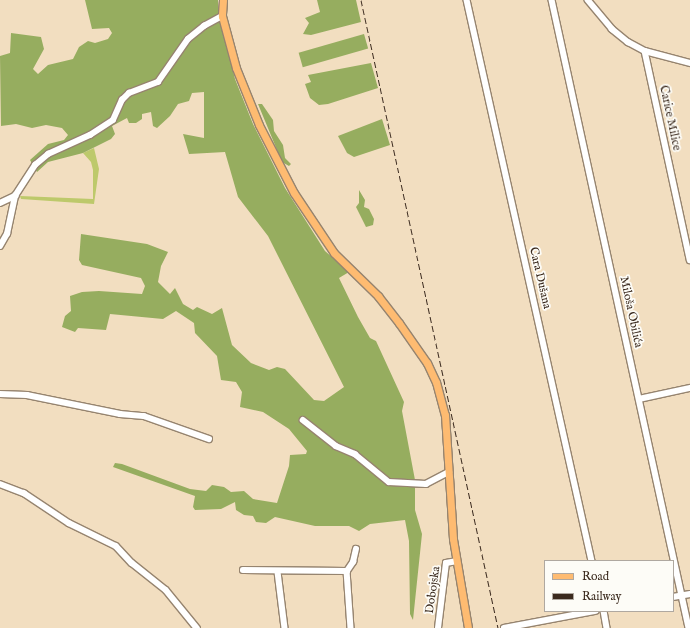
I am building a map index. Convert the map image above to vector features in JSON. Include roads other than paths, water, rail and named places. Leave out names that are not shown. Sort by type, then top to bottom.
[{"type":"main road","points":[[223,0],[222,16],[236,68],[253,111],[294,193],[334,253],[378,296],[427,363],[436,382],[445,415],[456,561],[468,628]]},
{"type":"street","name":"Cara Dušana","points":[[467,0],[592,560]]},
{"type":"street","name":"Miloša Obilića","points":[[552,0],[689,628]]},
{"type":"street","points":[[588,0],[619,36],[645,52],[690,63]]},
{"type":"street","points":[[0,246],[7,234],[15,196],[42,158],[90,135],[113,120],[122,100],[129,93],[158,82],[188,39],[204,26],[222,16]]},
{"type":"street","name":"Carice Milice","points":[[645,52],[690,260]]},
{"type":"street","points":[[0,203],[15,196]]},
{"type":"street","points":[[639,399],[690,388]]},
{"type":"street","points":[[0,394],[27,395],[120,414],[144,416],[209,439]]},
{"type":"street","points":[[302,420],[336,446],[355,454],[389,482],[426,484],[449,472]]},
{"type":"street","points":[[0,484],[24,493],[69,523],[116,546],[132,563],[166,590],[198,628]]},
{"type":"street","points":[[351,628],[347,571],[353,562],[356,549]]},
{"type":"street","name":"Dobojska","points":[[438,628],[446,563],[456,561]]},
{"type":"street","points":[[243,570],[278,572],[330,569],[347,571]]},
{"type":"street","points":[[278,572],[285,628]]},
{"type":"street","points":[[674,597],[690,594]]},
{"type":"street","points":[[504,628],[590,612]]},
{"type":"street","points":[[604,612],[607,628]]},
{"type":"railway","points":[[361,0],[498,628]]}]
